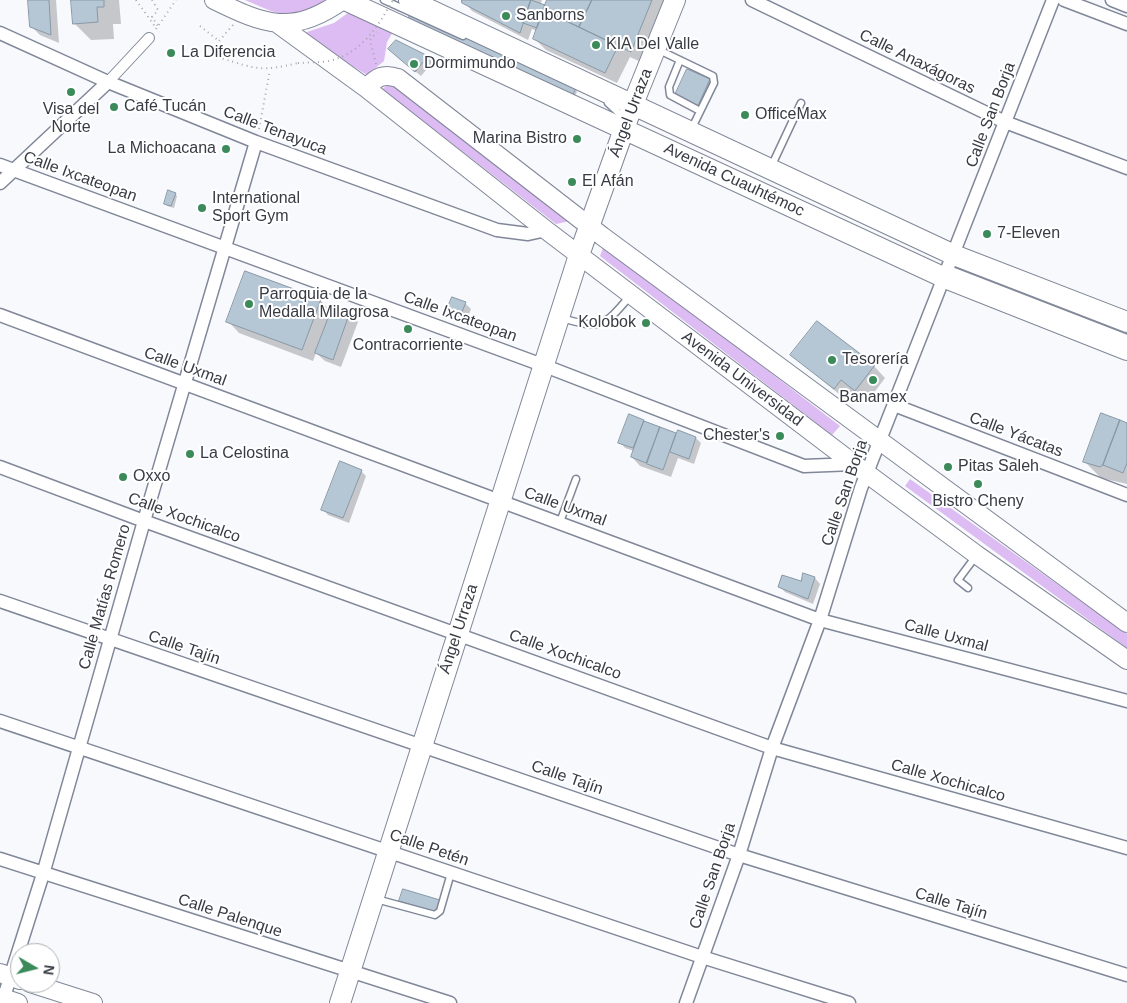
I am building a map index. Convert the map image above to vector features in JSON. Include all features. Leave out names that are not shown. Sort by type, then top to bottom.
[{"type":"main road","points":[[214,0],[242,14],[278,24],[303,22],[322,14],[344,0]]},
{"type":"main road","name":"Avenida Cuauhtémoc","points":[[344,0],[630,120],[1127,350]]},
{"type":"main road","name":"Avenida Cuauhtémoc","points":[[410,0],[630,120],[690,132],[770,170],[947,267],[1127,322]]},
{"type":"main road","name":"Ángel Urraza","points":[[340,1003],[579,255],[655,48],[675,0]]},
{"type":"main road","name":"Avenida Universidad","points":[[278,24],[366,88],[631,295],[977,555],[1127,660]]},
{"type":"main road","name":"Avenida Universidad","points":[[366,88],[378,76],[389,75],[398,78],[589,227],[1127,623]]},
{"type":"main road","points":[[60,993],[93,1003]]},
{"type":"street","name":"Calle Anaxágoras","points":[[752,0],[1006,122],[1127,168]]},
{"type":"street","name":"Calle San Borja","points":[[686,1003],[739,855],[772,748],[820,620],[861,468],[880,442],[1053,0]]},
{"type":"street","points":[[1064,0],[1127,24]]},
{"type":"street","points":[[1112,0],[1127,6]]},
{"type":"street","name":"Calle Tenayuca","points":[[0,33],[108,82],[256,142],[497,230],[528,234],[546,230]]},
{"type":"street","points":[[0,183],[108,82],[149,38]]},
{"type":"street","name":"Calle Matías Romero","points":[[21,943],[43,874],[144,521],[256,142]]},
{"type":"street","name":"Calle Ixcateopan","points":[[0,165],[545,366],[804,466],[861,468]]},
{"type":"street","name":"Calle Uxmal","points":[[0,315],[820,620],[1127,701]]},
{"type":"street","name":"Calle Yácatas","points":[[894,405],[1127,495]]},
{"type":"street","name":"Calle Xochicalco","points":[[0,467],[772,748],[1127,848]]},
{"type":"street","name":"Calle Tajín","points":[[0,601],[739,855],[1127,975]]},
{"type":"street","name":"Calle Petén","points":[[0,721],[702,957],[849,1003]]},
{"type":"street","name":"Calle Palenque","points":[[0,859],[450,1003]]},
{"type":"street","name":"Calle Matías Romero","points":[[6,1000],[10,977]]},
{"type":"lane","points":[[362,0],[366,5],[607,117],[630,120]]},
{"type":"lane","points":[[384,0],[472,40]]},
{"type":"lane","points":[[655,48],[713,76],[714,83],[690,132]]},
{"type":"lane","points":[[680,60],[669,87],[670,95],[700,111]]},
{"type":"lane","points":[[603,101],[612,105],[630,120]]},
{"type":"lane","points":[[770,170],[801,103]]},
{"type":"lane","points":[[947,267],[1127,338]]},
{"type":"lane","points":[[559,318],[589,326],[611,319],[631,295]]},
{"type":"lane","points":[[560,522],[576,479]]},
{"type":"lane","points":[[968,588],[958,580],[977,555]]},
{"type":"lane","points":[[373,898],[435,916],[440,911],[451,873]]},
{"type":"path","points":[[136,0],[157,27]]},
{"type":"path","points":[[152,0],[158,10],[152,17],[157,27]]},
{"type":"path","points":[[149,38],[176,0]]},
{"type":"path","points":[[200,26],[219,41],[221,58],[258,70],[270,70],[298,63],[332,60],[357,48],[377,28],[393,0]]},
{"type":"path","points":[[219,41],[242,14]]},
{"type":"path","points":[[376,66],[374,49],[370,40],[380,30],[377,28]]},
{"type":"path","points":[[256,142],[270,70]]},
{"type":"shaded area","points":[[245,0],[325,0],[304,13],[286,15]]},
{"type":"shaded area","points":[[352,10],[394,30],[387,42],[384,61],[367,75],[301,34],[334,23]]},
{"type":"shaded area","points":[[391,83],[570,221],[556,224],[382,89]]},
{"type":"shaded area","points":[[604,245],[840,426],[832,435],[600,256]]},
{"type":"shaded area","points":[[910,479],[1127,634],[1127,648],[905,486]]},
{"type":"building","points":[[28,0],[49,0],[51,35],[30,27]]},
{"type":"building","points":[[71,0],[104,0],[104,7],[97,7],[98,22],[73,24]]},
{"type":"building","name":"Sanborns","points":[[462,0],[531,0],[520,33],[462,3]]},
{"type":"building","points":[[531,0],[545,5],[537,28],[523,23]]},
{"type":"building","points":[[547,0],[592,0],[579,27],[543,10]]},
{"type":"building","points":[[592,0],[652,0],[631,52],[579,27]]},
{"type":"building","points":[[543,10],[618,46],[605,73],[533,39]]},
{"type":"building","points":[[411,12],[576,88],[570,100],[406,25]]},
{"type":"building","name":"Dormimundo","points":[[396,40],[428,56],[415,72],[388,49]]},
{"type":"building","points":[[687,69],[710,79],[697,108],[674,97]]},
{"type":"building","points":[[168,190],[176,193],[171,206],[164,204]]},
{"type":"building","points":[[245,271],[321,299],[302,350],[226,322]]},
{"type":"building","points":[[452,297],[466,302],[460,317],[446,312]]},
{"type":"building","points":[[333,306],[350,312],[333,360],[315,353]]},
{"type":"building","name":"Tesorería","points":[[817,321],[875,365],[855,391],[841,380],[834,389],[790,355]]},
{"type":"building","points":[[1101,413],[1120,420],[1103,465],[1100,467],[1083,462]]},
{"type":"building","points":[[629,414],[644,420],[633,448],[618,443]]},
{"type":"building","points":[[1120,420],[1127,423],[1127,463],[1123,473],[1103,465]]},
{"type":"building","points":[[644,421],[660,427],[646,463],[631,457]]},
{"type":"building","points":[[660,427],[676,433],[663,470],[647,464]]},
{"type":"building","points":[[678,430],[696,437],[689,459],[670,452]]},
{"type":"building","points":[[340,461],[362,470],[343,518],[321,510]]},
{"type":"building","points":[[803,573],[815,577],[808,599],[778,587],[782,575],[801,581]]},
{"type":"building","points":[[403,889],[440,900],[436,912],[399,901]]},
{"type":"place","name":"Sanborns","points":[[506,16]]},
{"type":"place","name":"KIA Del Valle","points":[[596,45]]},
{"type":"place","name":"La Diferencia","points":[[171,53]]},
{"type":"place","name":"Dormimundo","points":[[414,64]]},
{"type":"place","name":"Visa del Norte","points":[[71,92]]},
{"type":"place","name":"Café Tucán","points":[[114,107]]},
{"type":"place","name":"OfficeMax","points":[[745,115]]},
{"type":"place","name":"Marina Bistro","points":[[577,139]]},
{"type":"place","name":"La Michoacana","points":[[226,149]]},
{"type":"place","name":"El Afán","points":[[572,182]]},
{"type":"place","name":"International Sport Gym","points":[[202,208]]},
{"type":"place","name":"7-Eleven","points":[[987,234]]},
{"type":"place","name":"Parroquia de la Medalla Milagrosa","points":[[249,304]]},
{"type":"place","name":"Kolobok","points":[[646,323]]},
{"type":"place","name":"Contracorriente","points":[[408,329]]},
{"type":"place","name":"Tesorería","points":[[832,360]]},
{"type":"place","name":"Banamex","points":[[873,380]]},
{"type":"place","name":"Chester's","points":[[780,436]]},
{"type":"place","name":"La Celostina","points":[[190,454]]},
{"type":"place","name":"Pitas Saleh","points":[[948,467]]},
{"type":"place","name":"Oxxo","points":[[123,477]]},
{"type":"place","name":"Bistro Cheny","points":[[978,484]]}]
